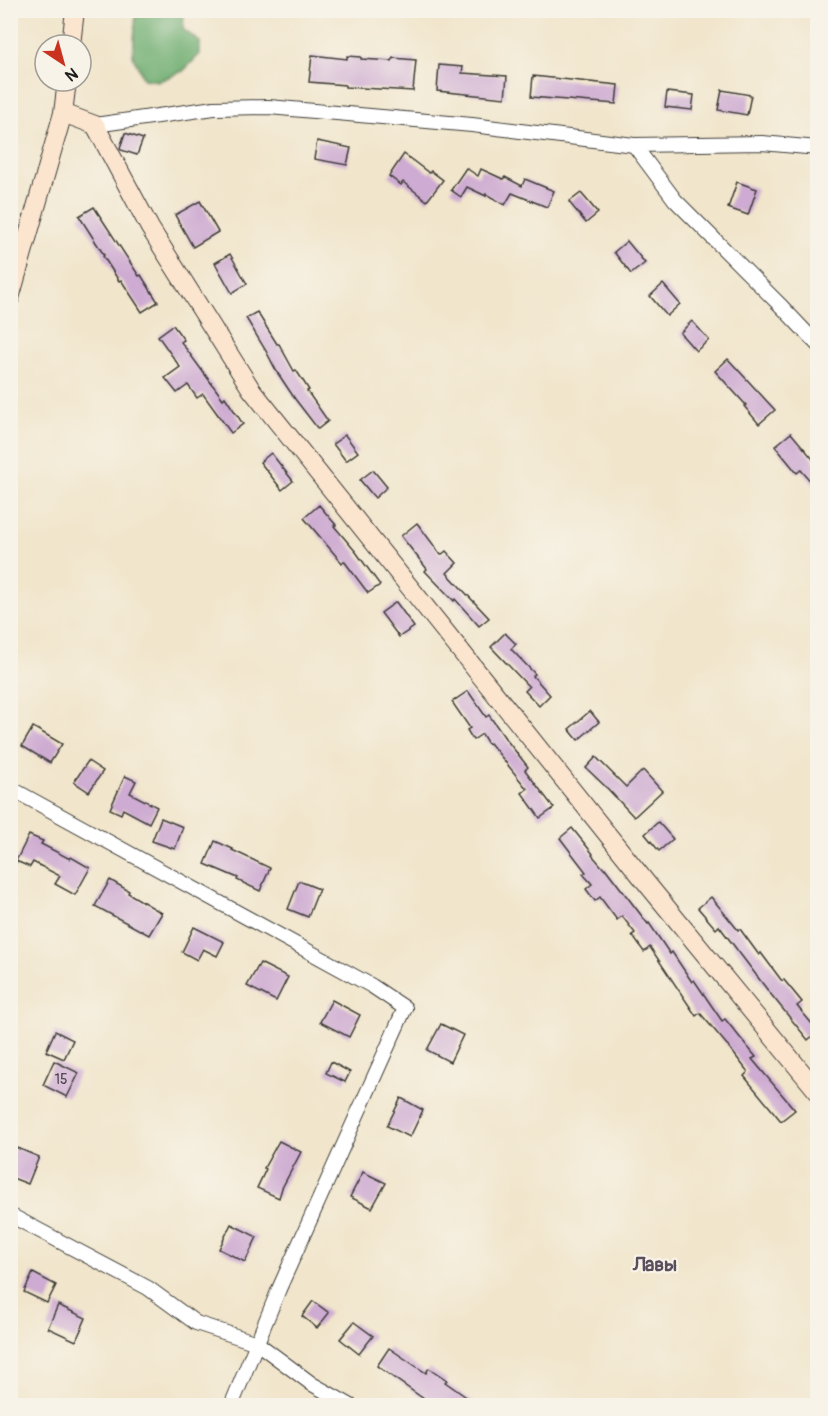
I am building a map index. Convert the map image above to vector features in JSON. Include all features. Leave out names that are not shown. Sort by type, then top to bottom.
[{"type":"street","points":[[72,33],[75,10]]},
{"type":"street","points":[[10,298],[63,113],[66,93]]},
{"type":"street","points":[[63,113],[94,126],[214,108],[269,106],[472,125],[634,146],[762,143],[818,148]]},
{"type":"street","points":[[94,126],[150,228],[251,389],[640,876],[818,1092]]},
{"type":"street","points":[[634,146],[675,200],[818,345]]},
{"type":"street","points":[[10,788],[372,986],[405,1008],[279,1289],[231,1406]]},
{"type":"street","points":[[10,1215],[148,1288],[196,1323],[257,1343],[312,1384],[351,1406]]},
{"type":"green space","points":[[136,11],[185,11],[183,29],[200,42],[200,54],[183,71],[159,81],[144,79],[133,56]]},
{"type":"building","points":[[312,55],[347,59],[347,56],[392,61],[393,58],[416,60],[413,91],[345,87],[345,85],[309,82]]},
{"type":"building","points":[[439,65],[463,67],[462,73],[507,76],[505,98],[437,91]]},
{"type":"building","points":[[533,76],[618,85],[616,104],[531,97]]},
{"type":"building","points":[[722,90],[751,95],[747,115],[718,110]]},
{"type":"building","points":[[667,92],[694,95],[692,110],[665,107]]},
{"type":"building","points":[[125,133],[143,139],[137,155],[121,150]]},
{"type":"building","points":[[317,141],[351,148],[347,165],[314,159]]},
{"type":"building","points":[[404,154],[429,173],[431,171],[443,180],[427,201],[403,182],[401,185],[389,176]]},
{"type":"building","points":[[466,168],[478,176],[481,169],[503,179],[505,177],[522,186],[525,179],[554,191],[547,207],[512,193],[505,205],[486,194],[486,196],[467,187],[461,197],[451,190]]},
{"type":"building","points":[[737,182],[757,189],[748,215],[728,208]]},
{"type":"building","points":[[581,193],[598,213],[586,223],[569,202]]},
{"type":"building","points":[[200,201],[218,232],[193,247],[175,215]]},
{"type":"building","points":[[94,207],[158,302],[142,312],[121,280],[119,281],[79,216]]},
{"type":"building","points":[[627,241],[645,263],[631,274],[614,252]]},
{"type":"building","points":[[230,254],[247,284],[232,293],[215,263]]},
{"type":"building","points":[[663,284],[680,304],[667,316],[650,296]]},
{"type":"building","points":[[257,312],[328,421],[318,429],[277,372],[246,318]]},
{"type":"building","points":[[692,321],[709,340],[696,351],[680,333]]},
{"type":"building","points":[[173,325],[184,340],[181,342],[223,399],[225,397],[243,424],[231,433],[203,394],[197,398],[188,385],[177,393],[165,378],[180,367],[158,336]]},
{"type":"building","points":[[728,359],[775,410],[759,424],[744,406],[746,405],[715,371]]},
{"type":"building","points":[[791,433],[818,465],[818,490],[801,470],[797,473],[775,446]]},
{"type":"building","points":[[345,435],[358,452],[346,461],[333,444]]},
{"type":"building","points":[[271,453],[293,481],[282,490],[260,462]]},
{"type":"building","points":[[373,470],[387,487],[375,498],[360,480]]},
{"type":"building","points":[[319,505],[380,585],[368,593],[344,561],[342,563],[304,518]]},
{"type":"building","points":[[417,523],[441,555],[446,551],[457,563],[447,573],[489,618],[479,626],[425,571],[427,569],[401,536]]},
{"type":"building","points":[[396,602],[414,627],[399,637],[381,613]]},
{"type":"building","points":[[505,633],[516,644],[511,649],[535,674],[533,676],[550,695],[539,706],[525,691],[529,687],[491,647]]},
{"type":"building","points":[[468,691],[486,717],[489,715],[528,767],[525,770],[554,808],[540,818],[522,793],[527,789],[490,743],[488,744],[482,734],[473,740],[467,730],[470,728],[452,702]]},
{"type":"building","points":[[590,711],[599,722],[578,740],[569,729]]},
{"type":"building","points":[[33,727],[62,744],[50,763],[22,746]]},
{"type":"building","points":[[596,757],[626,787],[643,770],[662,791],[634,817],[586,768]]},
{"type":"building","points":[[88,761],[103,771],[89,792],[74,782]]},
{"type":"building","points":[[125,776],[136,781],[130,793],[157,807],[149,823],[123,809],[121,814],[110,809]]},
{"type":"building","points":[[161,818],[183,827],[175,849],[152,841]]},
{"type":"building","points":[[658,822],[673,839],[659,851],[645,834]]},
{"type":"building","points":[[572,828],[649,923],[670,954],[672,952],[692,982],[694,980],[722,1021],[725,1019],[756,1057],[752,1059],[795,1110],[781,1121],[744,1076],[748,1072],[728,1046],[700,1013],[696,1016],[650,947],[644,952],[632,935],[635,933],[622,916],[617,920],[600,897],[595,901],[586,889],[592,884],[583,874],[586,872],[560,838]]},
{"type":"building","points":[[29,835],[43,841],[41,844],[90,868],[75,895],[55,884],[60,876],[33,862],[30,867],[16,861]]},
{"type":"building","points":[[215,841],[270,868],[260,891],[237,880],[238,878],[205,864]]},
{"type":"building","points":[[110,880],[162,913],[149,935],[95,906]]},
{"type":"building","points":[[299,881],[319,889],[308,917],[288,909]]},
{"type":"building","points":[[711,897],[802,1002],[797,1006],[818,1031],[808,1040],[719,926],[716,929],[698,908]]},
{"type":"building","points":[[194,927],[224,942],[217,956],[203,949],[197,960],[182,952]]},
{"type":"building","points":[[260,963],[288,977],[276,1001],[247,986]]},
{"type":"building","points":[[332,1000],[360,1015],[349,1037],[320,1022]]},
{"type":"building","points":[[441,1024],[463,1035],[450,1062],[427,1050]]},
{"type":"building","points":[[55,1031],[73,1040],[64,1059],[46,1051]]},
{"type":"building","points":[[54,1061],[79,1073],[67,1097],[43,1085]]},
{"type":"building","points":[[331,1062],[350,1072],[345,1082],[326,1073]]},
{"type":"building","points":[[401,1098],[423,1110],[410,1137],[387,1126]]},
{"type":"building","points":[[279,1141],[301,1152],[279,1198],[257,1188],[266,1169],[264,1168]]},
{"type":"building","points":[[15,1147],[39,1157],[28,1184],[10,1177],[10,1157]]},
{"type":"building","points":[[363,1172],[386,1183],[372,1208],[350,1197]]},
{"type":"building","points":[[231,1224],[257,1237],[245,1262],[219,1249]]},
{"type":"building","points":[[33,1273],[56,1285],[47,1303],[24,1292]]},
{"type":"building","points":[[313,1301],[329,1313],[317,1328],[302,1316]]},
{"type":"building","points":[[58,1305],[86,1318],[76,1341],[48,1328]]},
{"type":"building","points":[[354,1322],[373,1336],[359,1354],[340,1339]]},
{"type":"building","points":[[389,1348],[426,1373],[429,1368],[479,1406],[434,1406],[377,1366]]},
{"type":"district","name":"Лавы","points":[[655,1264]]}]
